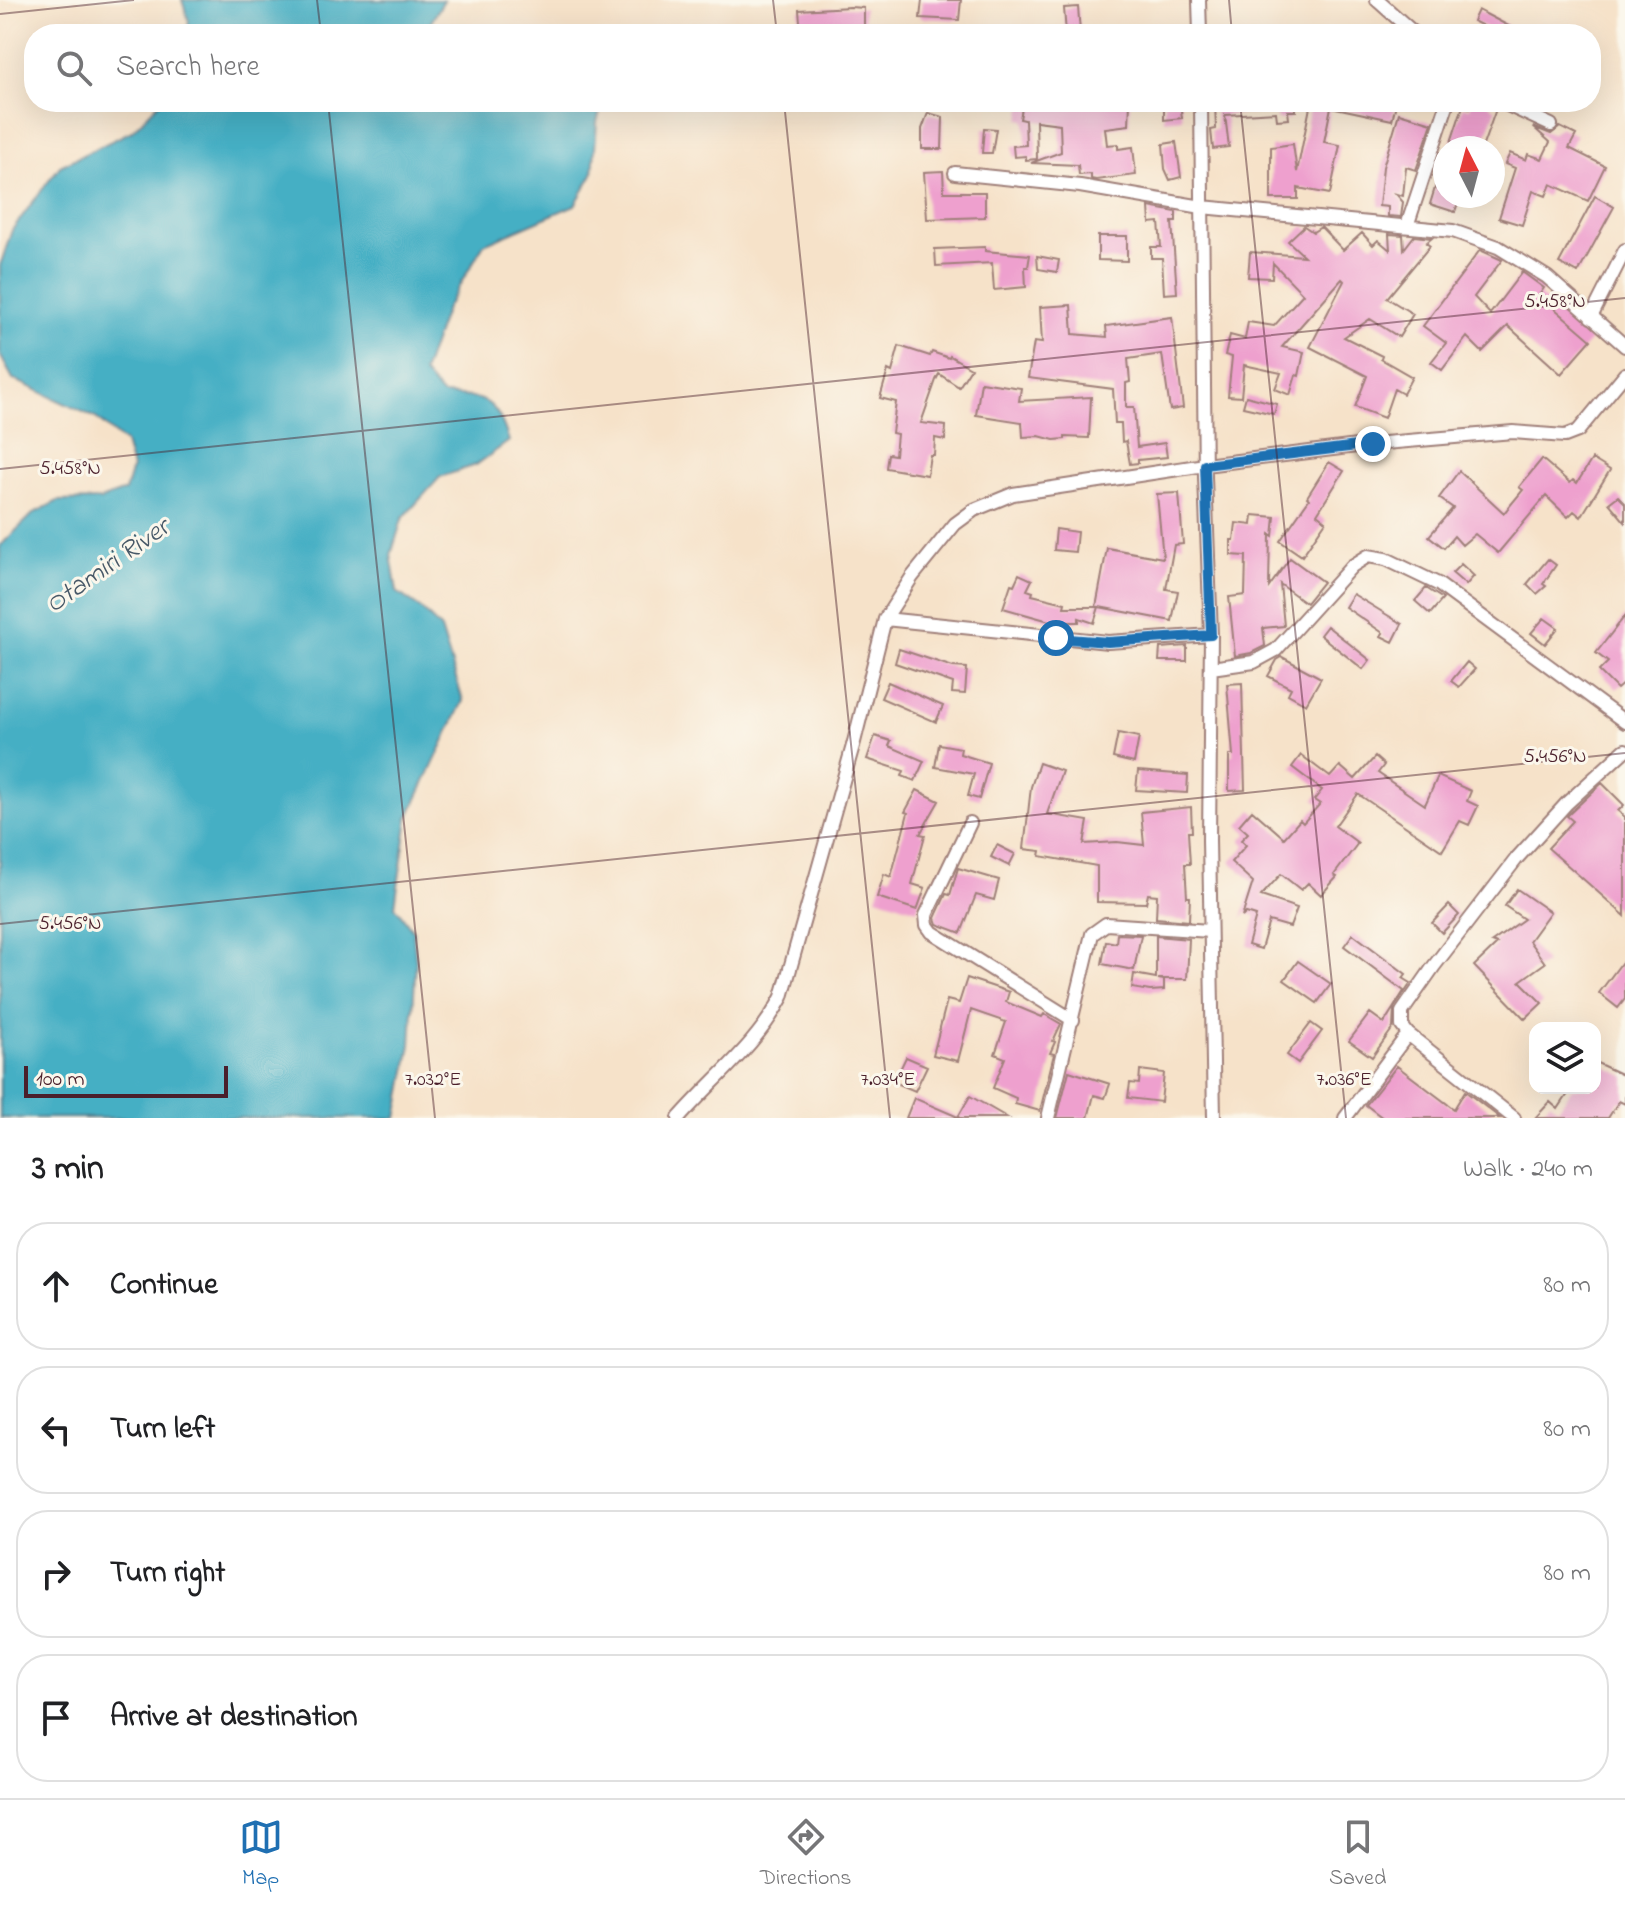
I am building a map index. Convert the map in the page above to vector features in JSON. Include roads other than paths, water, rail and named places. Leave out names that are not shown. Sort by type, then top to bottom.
[{"type":"street","points":[[1199,0],[1200,24]]},
{"type":"street","points":[[1377,0],[1404,24]]},
{"type":"street","points":[[1201,112],[1205,465],[1211,635],[1209,840],[1214,1118]]},
{"type":"street","points":[[1407,226],[1445,112]]},
{"type":"street","points":[[1523,112],[1551,125]]},
{"type":"street","points":[[955,173],[1080,186],[1202,207],[1453,231],[1498,247],[1547,277],[1625,346]]},
{"type":"street","points":[[1591,317],[1625,250]]},
{"type":"street","points":[[679,1118],[754,1040],[770,1021],[782,997],[854,742],[885,619],[912,577],[955,524],[974,510],[1013,494],[1205,465],[1373,444],[1513,432],[1565,436],[1578,431],[1625,374]]},
{"type":"street","points":[[1211,668],[1254,662],[1276,650],[1352,566],[1368,556],[1386,559],[1438,584],[1625,722]]},
{"type":"street","points":[[885,619],[1108,642],[1211,635]]},
{"type":"street","points":[[1514,1118],[1408,1034],[1402,1026],[1402,1012],[1517,858],[1567,803],[1625,750]]},
{"type":"street","points":[[970,823],[926,915],[927,925],[932,932],[1073,1020]]},
{"type":"street","points":[[1048,1118],[1092,934],[1096,929],[1106,924],[1210,931]]},
{"type":"street","points":[[1345,1118],[1408,1034]]},
{"type":"water","points":[[182,0],[444,0],[430,24],[189,22]]},
{"type":"water","name":"Otamiri River","points":[[150,112],[600,112],[593,174],[575,205],[484,244],[446,308],[423,373],[442,395],[486,402],[499,416],[509,441],[476,465],[440,477],[402,519],[391,555],[397,592],[420,608],[441,629],[463,701],[408,818],[395,906],[413,931],[416,961],[411,1045],[397,1118],[0,1118],[0,546],[34,513],[58,501],[100,500],[125,491],[132,468],[125,443],[96,418],[13,379],[0,355],[0,266],[12,230],[60,166],[132,131]]}]
